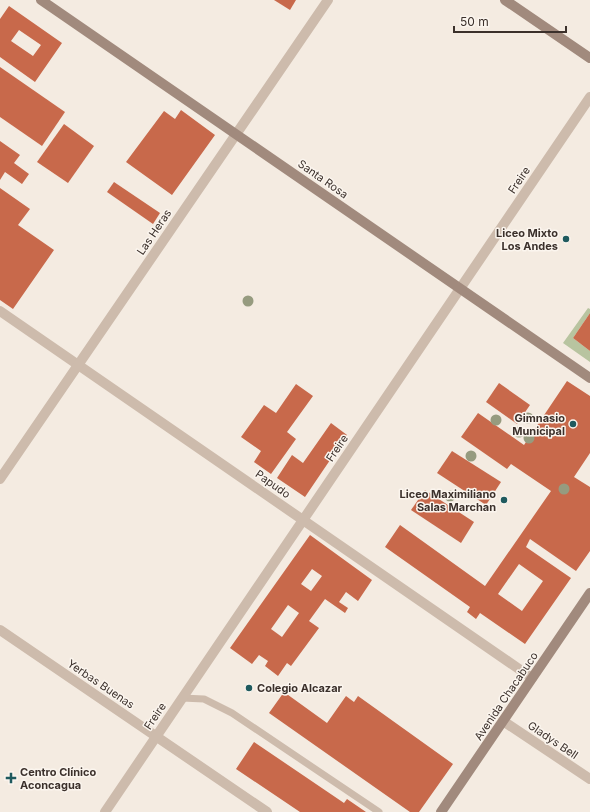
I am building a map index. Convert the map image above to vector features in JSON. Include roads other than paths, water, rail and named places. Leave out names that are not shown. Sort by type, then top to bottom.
[{"type":"main road","name":"Santa Rosa","points":[[41,0],[590,378]]},
{"type":"main road","points":[[506,0],[590,58]]},
{"type":"main road","name":"Avenida Chacabuco","points":[[441,812],[590,593]]},
{"type":"street","name":"Las Heras","points":[[0,479],[328,0]]},
{"type":"street","name":"Freire","points":[[104,812],[590,97]]},
{"type":"street","name":"Papudo","points":[[0,311],[532,678]]},
{"type":"street","name":"Yerbas Buenas","points":[[0,630],[267,812]]},
{"type":"street","name":"Gladys Bell","points":[[503,721],[590,779]]},
{"type":"lane","points":[[182,698],[204,699],[232,713],[379,812]]},
{"type":"place","name":"Liceo Mixto Los Andes","points":[[566,239]]},
{"type":"place","name":"Gimnasio Municipal","points":[[573,424]]},
{"type":"place","name":"Liceo Maximiliano Salas Marchan","points":[[504,500]]},
{"type":"place","name":"Colegio Alcazar","points":[[249,688]]},
{"type":"place","name":"Centro Clínico Aconcagua","points":[[11,778]]}]
